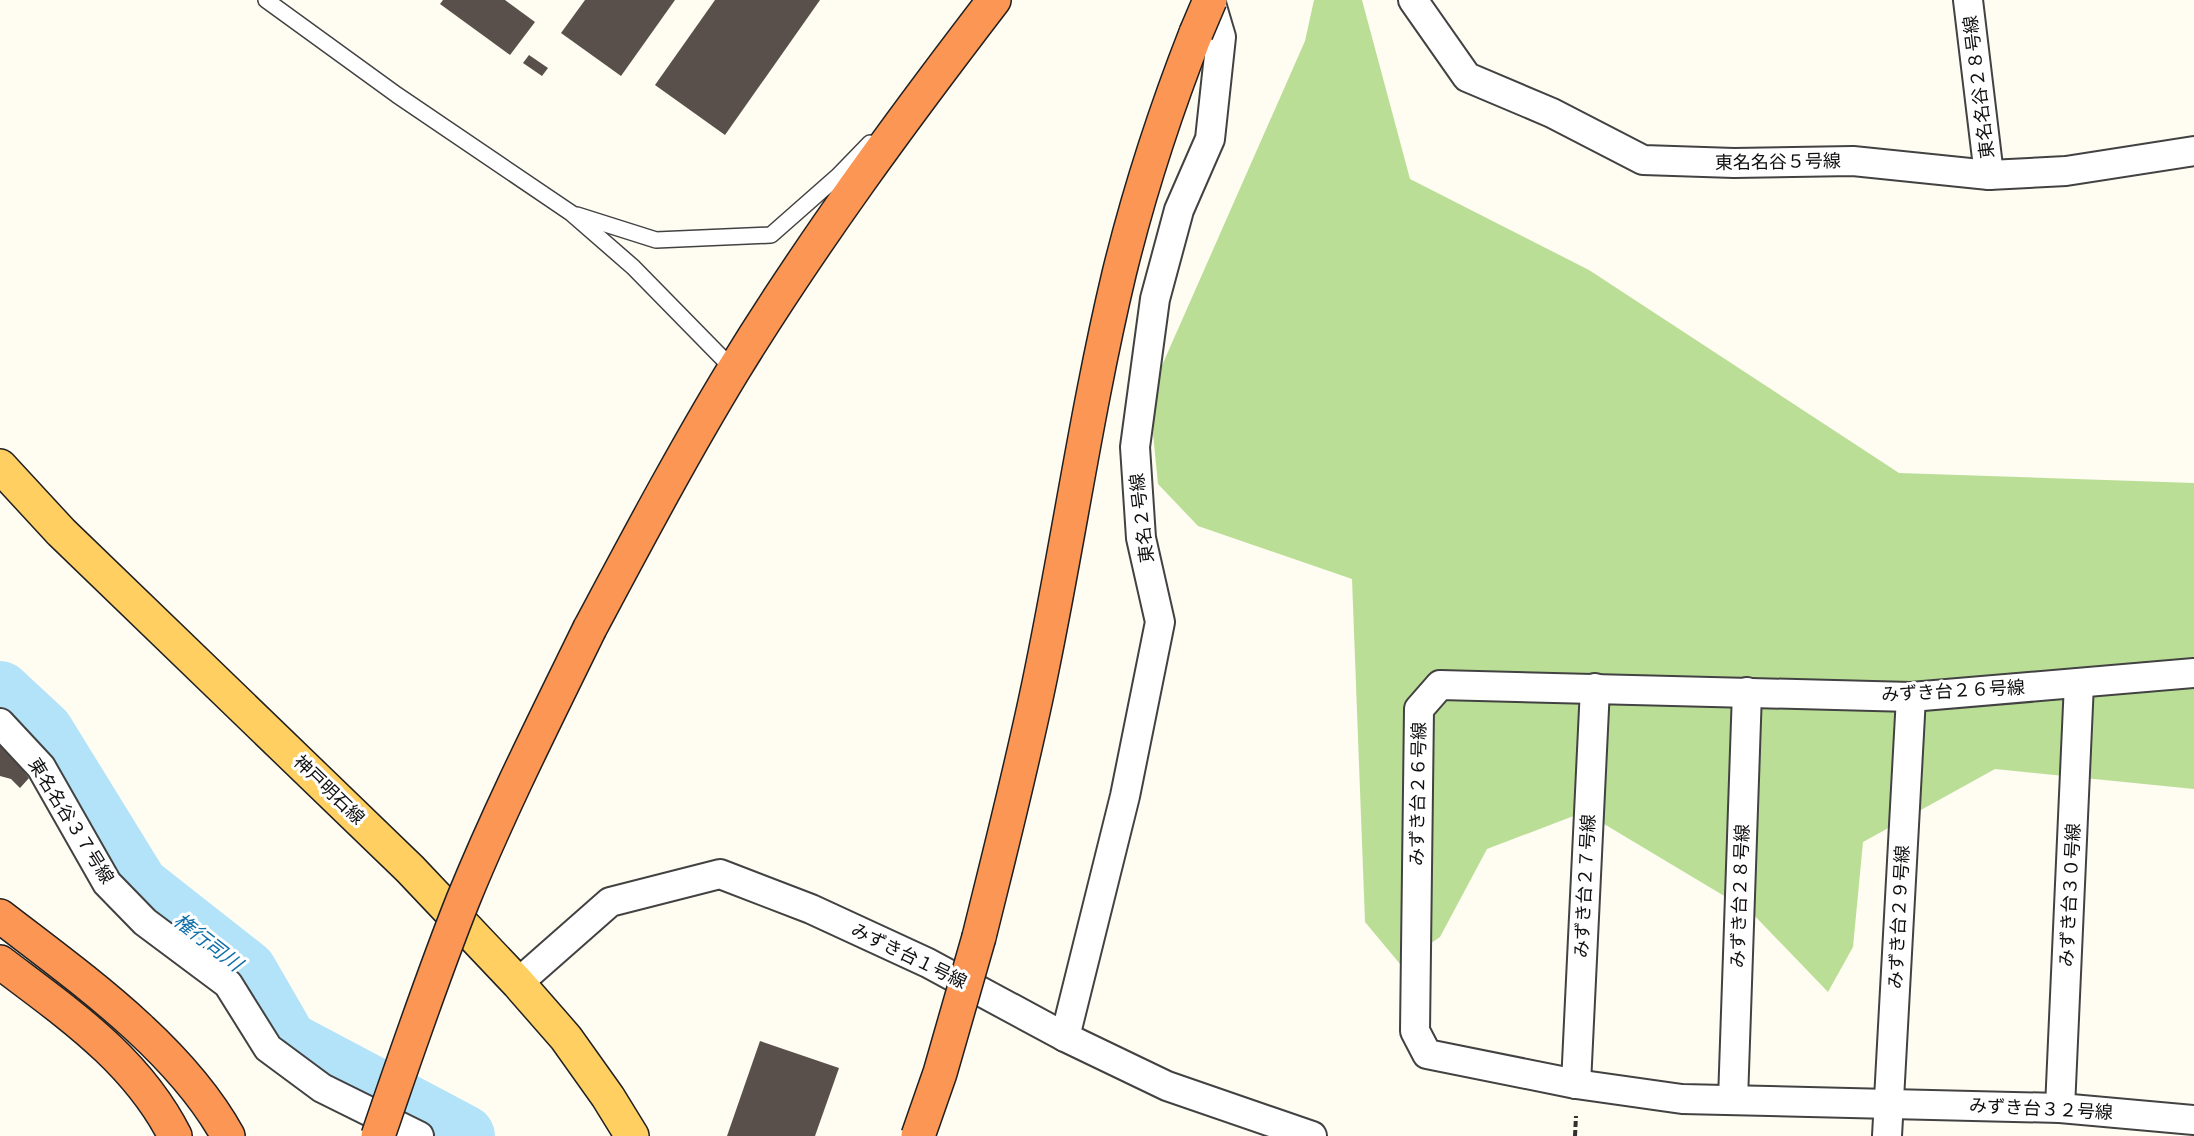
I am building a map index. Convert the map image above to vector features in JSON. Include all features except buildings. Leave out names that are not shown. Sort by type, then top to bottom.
[{"type":"highway","points":[[378,1136],[418,1018],[463,900],[513,785],[590,628],[658,502],[734,370],[825,231],[994,0]]},
{"type":"highway","points":[[918,1136],[940,1073],[979,937],[1013,802],[1042,669],[1119,274],[1165,115],[1210,0]]},
{"type":"highway","points":[[0,916],[105,998],[152,1041],[191,1084],[228,1136]]},
{"type":"highway","points":[[0,962],[90,1031],[130,1069],[163,1111],[175,1136]]},
{"type":"main road","name":"神戸明石線","points":[[0,466],[69,541],[410,869],[518,983],[566,1038],[608,1097],[632,1136]]},
{"type":"street","name":"東名２号線","points":[[1065,1037],[1125,796],[1160,622],[1141,537],[1135,447],[1155,299],[1179,210],[1210,139],[1221,37],[1210,0]]},
{"type":"street","name":"東名名谷２８号線","points":[[1968,0],[1989,175]]},
{"type":"street","name":"東名名谷５号線","points":[[1414,3],[1467,77],[1552,112],[1643,160],[1734,163],[1852,161],[1989,175],[2066,171],[2194,151]]},
{"type":"street","name":"みずき台２６号線","points":[[1888,1104],[1682,1099],[1576,1084],[1427,1054],[1414,1032],[1419,709],[1440,685],[1911,697],[2194,674]]},
{"type":"street","name":"みずき台３０号線","points":[[2060,1108],[2079,683]]},
{"type":"street","name":"みずき台２７号線","points":[[1576,1084],[1595,688]]},
{"type":"street","name":"みずき台２８号線","points":[[1733,1100],[1747,692]]},
{"type":"street","name":"みずき台２９号線","points":[[1887,1136],[1911,697]]},
{"type":"street","name":"東名名谷３７号線","points":[[0,723],[41,766],[107,883],[144,922],[228,984],[268,1048],[322,1088],[419,1136]]},
{"type":"street","name":"みずき台１号線","points":[[518,983],[610,902],[720,874],[811,909],[928,963],[1065,1037],[1167,1086],[1312,1136]]},
{"type":"street","name":"みずき台３２号線","points":[[1888,1104],[2060,1108],[2194,1120]]},
{"type":"lane","points":[[266,0],[397,95],[571,213],[633,267],[734,370]]},
{"type":"lane","points":[[571,213],[657,240],[771,235],[838,176],[938,74]]},
{"type":"green space","points":[[1314,0],[1362,0],[1410,179],[1589,270],[1899,473],[2194,483],[2194,789],[1995,769],[1863,842],[1853,947],[1828,992],[1751,912],[1584,812],[1487,849],[1440,937],[1400,964],[1365,922],[1352,579],[1198,526],[1158,484],[1153,434],[1156,379],[1305,41]]},
{"type":"waterway","name":"権行司川","points":[[0,692],[43,732],[138,886],[246,971],[287,1042],[464,1136]]}]
